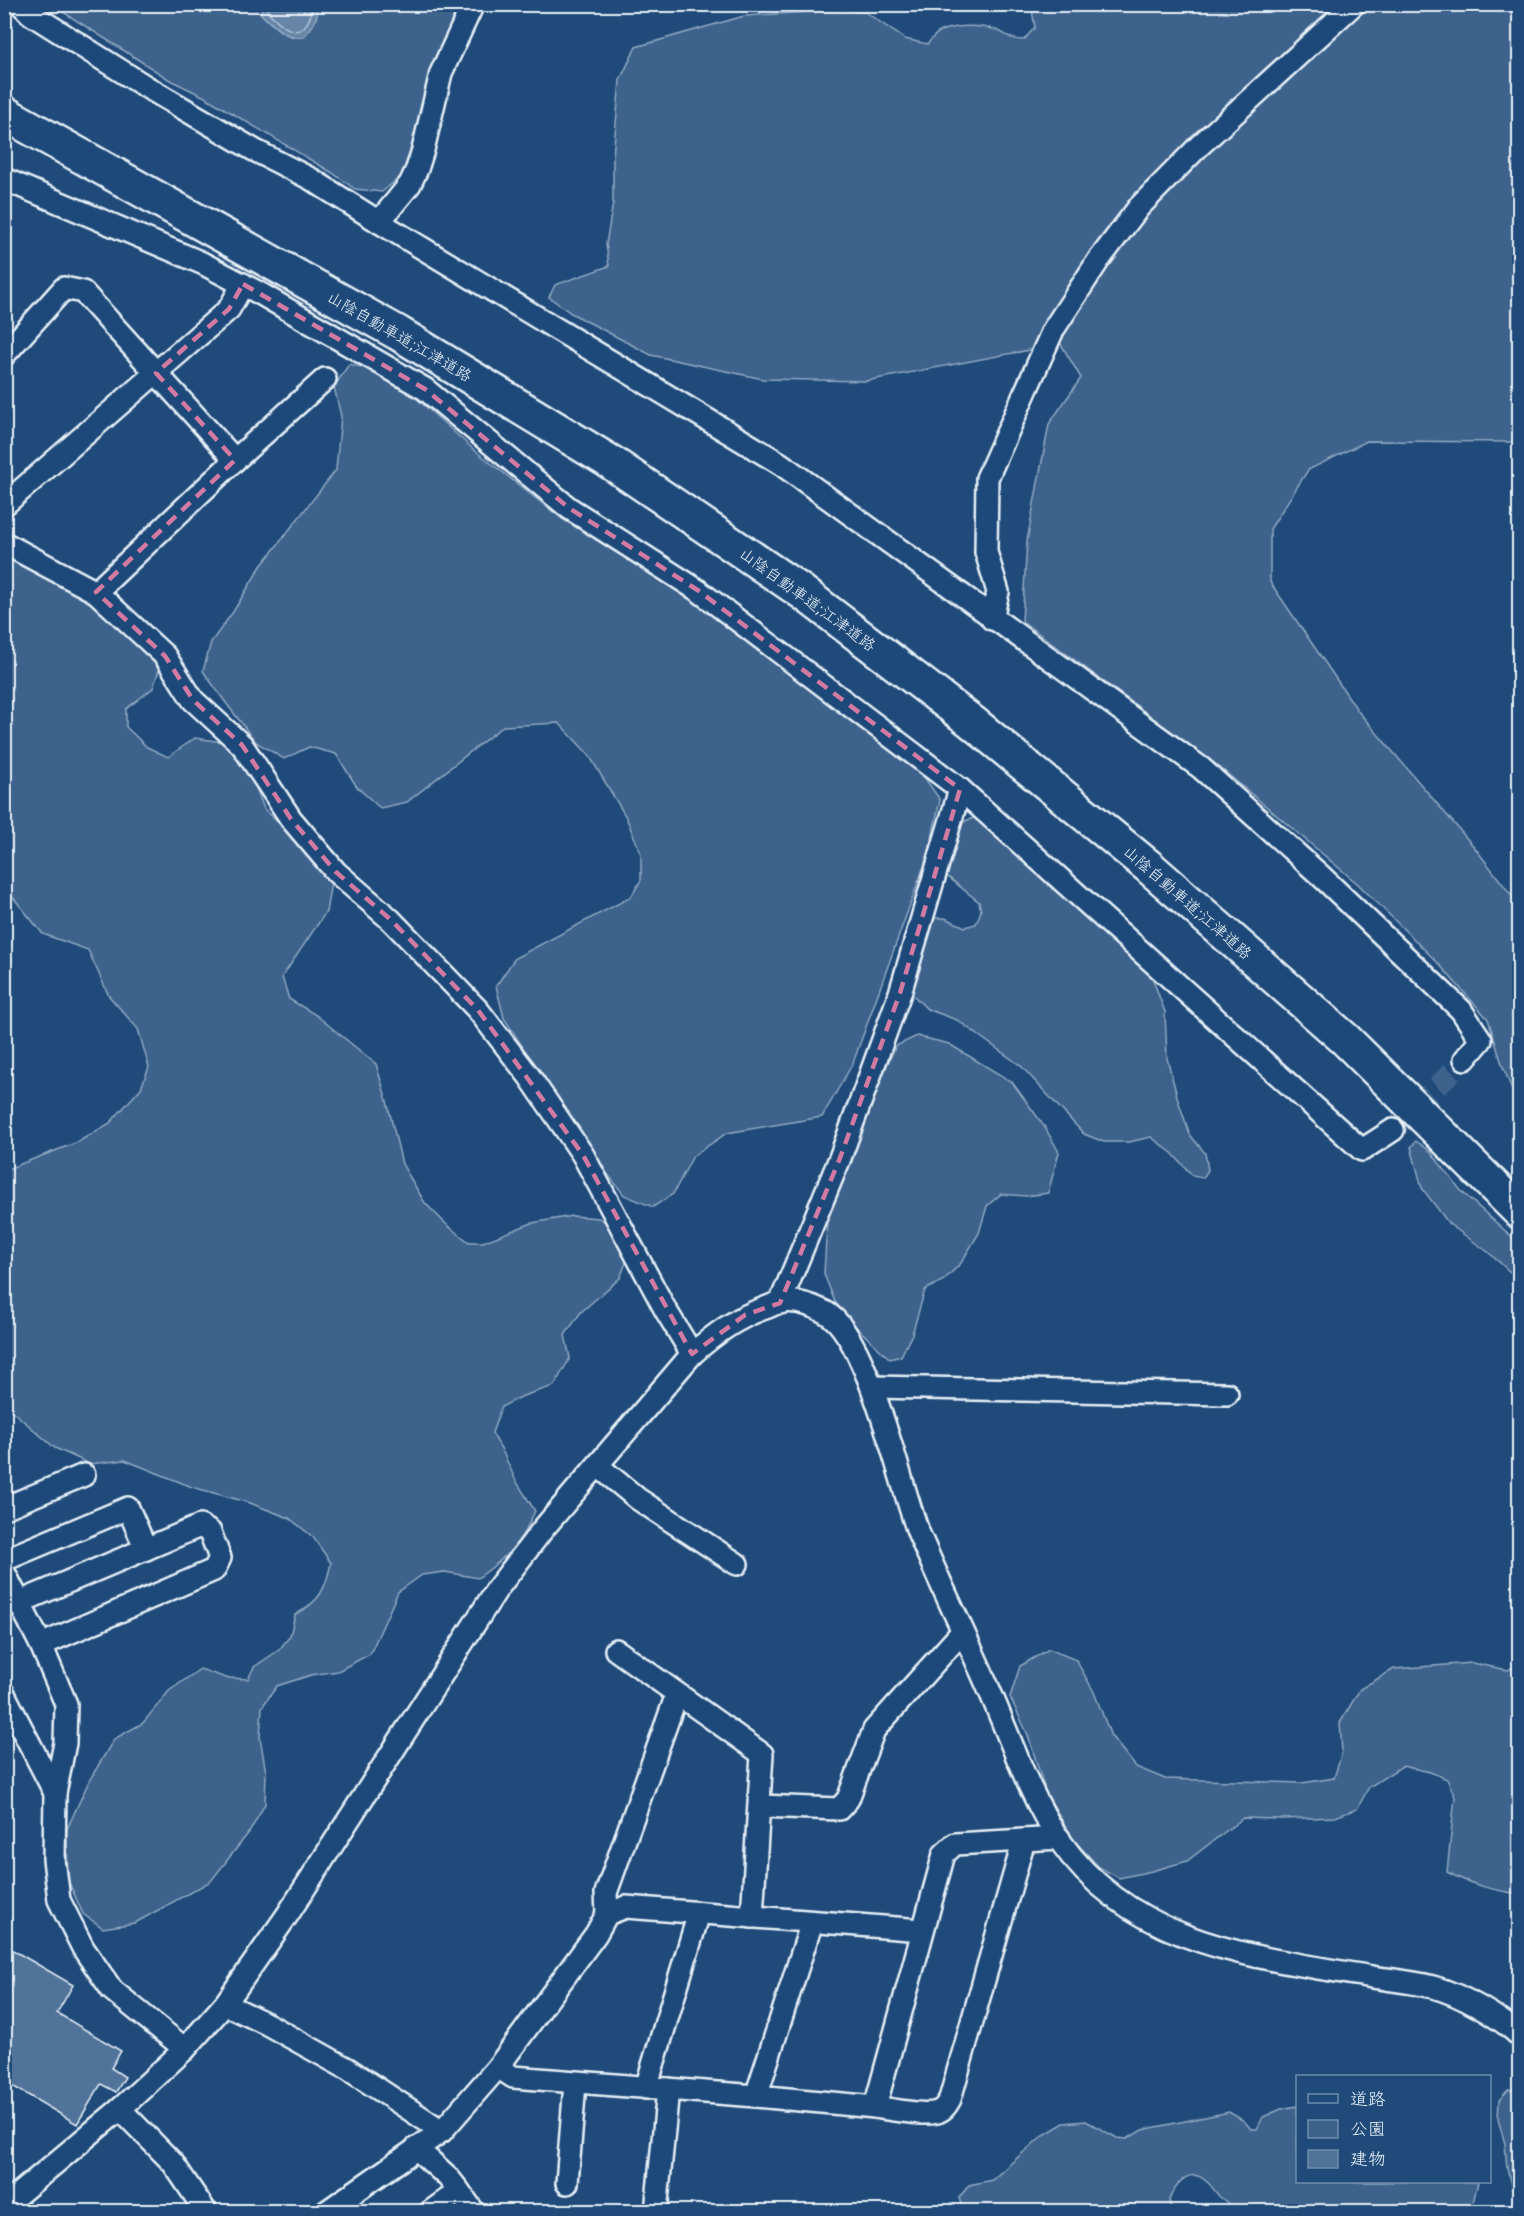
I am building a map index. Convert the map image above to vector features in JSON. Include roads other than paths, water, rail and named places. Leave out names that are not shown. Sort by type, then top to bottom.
[{"type":"highway","name":"山陰自動車道;江津道路","points":[[4,113],[398,333],[612,463],[802,592],[972,722],[1148,866],[1345,1039],[1520,1212]]},
{"type":"street","points":[[21,4],[31,14],[145,86],[255,150],[311,179],[781,464],[992,619],[1201,768],[1321,876],[1461,1010],[1481,1041],[1465,1059]]},
{"type":"street","points":[[379,222],[410,184],[417,169],[441,73],[472,4]]},
{"type":"street","points":[[992,619],[998,592],[986,552],[987,478],[1053,330],[1098,261],[1140,207],[1199,146],[1354,4]]},
{"type":"street","points":[[4,179],[202,263],[425,389],[569,508],[699,591],[960,789],[1362,1150],[1393,1130]]},
{"type":"street","points":[[4,505],[229,309],[243,285]]},
{"type":"street","points":[[4,355],[64,288],[83,292],[235,460]]},
{"type":"street","points":[[96,592],[235,460],[325,379]]},
{"type":"street","points":[[4,543],[96,592],[165,656],[193,700],[242,745],[291,819],[336,872],[391,920],[485,1020],[530,1076],[583,1155],[665,1309],[692,1354]]},
{"type":"street","points":[[780,1303],[840,1158],[900,993],[960,789]]},
{"type":"street","points":[[4,2206],[120,2109],[185,2049],[225,2004],[288,1914],[497,1588],[543,1529],[692,1354],[717,1332],[745,1315],[780,1303],[804,1304],[828,1313],[842,1327],[873,1387],[918,1530],[990,1690],[1018,1760],[1059,1838],[1098,1884],[1123,1904],[1156,1924],[1210,1945],[1436,1988],[1492,2014],[1509,2025],[1520,2037]]},
{"type":"street","points":[[873,1387],[1227,1394]]},
{"type":"street","points":[[598,1466],[638,1499],[737,1564]]},
{"type":"street","points":[[4,1508],[84,1475]]},
{"type":"street","points":[[4,1560],[128,1508],[146,1549]]},
{"type":"street","points":[[20,1602],[200,1526],[210,1532],[220,1558],[214,1570],[41,1645]]},
{"type":"street","points":[[4,1572],[41,1645],[66,1704],[65,1743],[55,1793],[54,1859],[59,1900],[83,1948],[112,1990],[185,2049]]},
{"type":"street","points":[[760,1806],[839,1809],[848,1799],[874,1730],[962,1632]]},
{"type":"street","points":[[616,1650],[762,1754],[752,1917]]},
{"type":"street","points":[[4,1694],[55,1793]]},
{"type":"street","points":[[326,2211],[442,2131],[498,2067],[596,1934],[607,1914],[606,1893],[677,1694]]},
{"type":"street","points":[[875,2107],[944,1854],[955,1844],[1059,1838]]},
{"type":"street","points":[[498,2067],[513,2077],[937,2113],[946,2106],[950,2099],[1024,1840]]},
{"type":"street","points":[[607,1914],[626,1907],[922,1930]]},
{"type":"street","points":[[646,2088],[699,1913]]},
{"type":"street","points":[[756,2096],[812,1922]]},
{"type":"street","points":[[225,2004],[348,2069],[442,2131]]},
{"type":"street","points":[[567,2183],[575,2083]]},
{"type":"street","points":[[656,2211],[668,2089]]},
{"type":"street","points":[[120,2109],[173,2163],[206,2211]]},
{"type":"street","points":[[416,2148],[448,2177],[474,2211]]},
{"type":"street","points":[[430,2211],[459,2191]]},
{"type":"water","points":[[262,5],[317,5],[317,15],[303,37],[291,36],[270,23],[261,14]]},
{"type":"tunnel","points":[[1393,1130],[1465,1059]]}]
